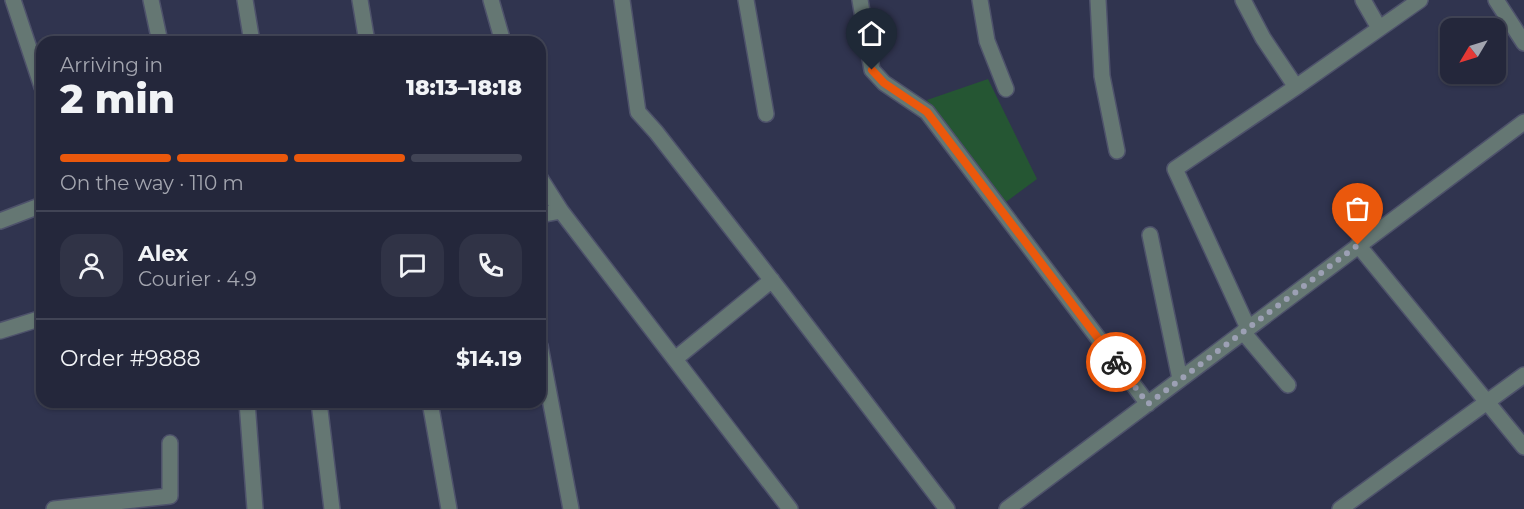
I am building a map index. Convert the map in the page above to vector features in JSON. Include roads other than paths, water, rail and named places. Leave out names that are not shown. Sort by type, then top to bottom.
[{"type":"street","points":[[13,0],[36,69]]},
{"type":"street","points":[[151,0],[159,36]]},
{"type":"street","points":[[245,0],[251,36]]},
{"type":"street","points":[[360,0],[366,36]]},
{"type":"street","points":[[491,0],[501,36]]},
{"type":"street","points":[[622,0],[638,112],[772,280],[947,509]]},
{"type":"street","points":[[746,0],[766,114]]},
{"type":"street","points":[[860,0],[872,70],[884,83],[927,112],[1148,404]]},
{"type":"street","points":[[980,0],[987,41],[1006,89]]},
{"type":"street","points":[[1098,0],[1102,76],[1117,151]]},
{"type":"street","points":[[1243,0],[1263,38],[1296,87]]},
{"type":"street","points":[[1363,0],[1379,28]]},
{"type":"street","points":[[1288,385],[1245,330],[1175,169],[1420,0]]},
{"type":"street","points":[[1496,0],[1524,43]]},
{"type":"street","points":[[1007,509],[1524,122]]},
{"type":"street","points":[[546,187],[561,211],[790,509]]},
{"type":"street","points":[[0,221],[36,207]]},
{"type":"street","points":[[546,214],[561,211]]},
{"type":"street","points":[[1150,235],[1180,379]]},
{"type":"street","points":[[1358,245],[1524,447]]},
{"type":"street","points":[[675,359],[772,280]]},
{"type":"street","points":[[0,331],[36,320]]},
{"type":"street","points":[[1340,509],[1524,375]]},
{"type":"street","points":[[546,378],[571,509]]},
{"type":"street","points":[[247,408],[255,509]]},
{"type":"street","points":[[319,408],[332,509]]},
{"type":"street","points":[[431,408],[449,509]]},
{"type":"street","points":[[56,509],[170,496],[170,442]]}]
